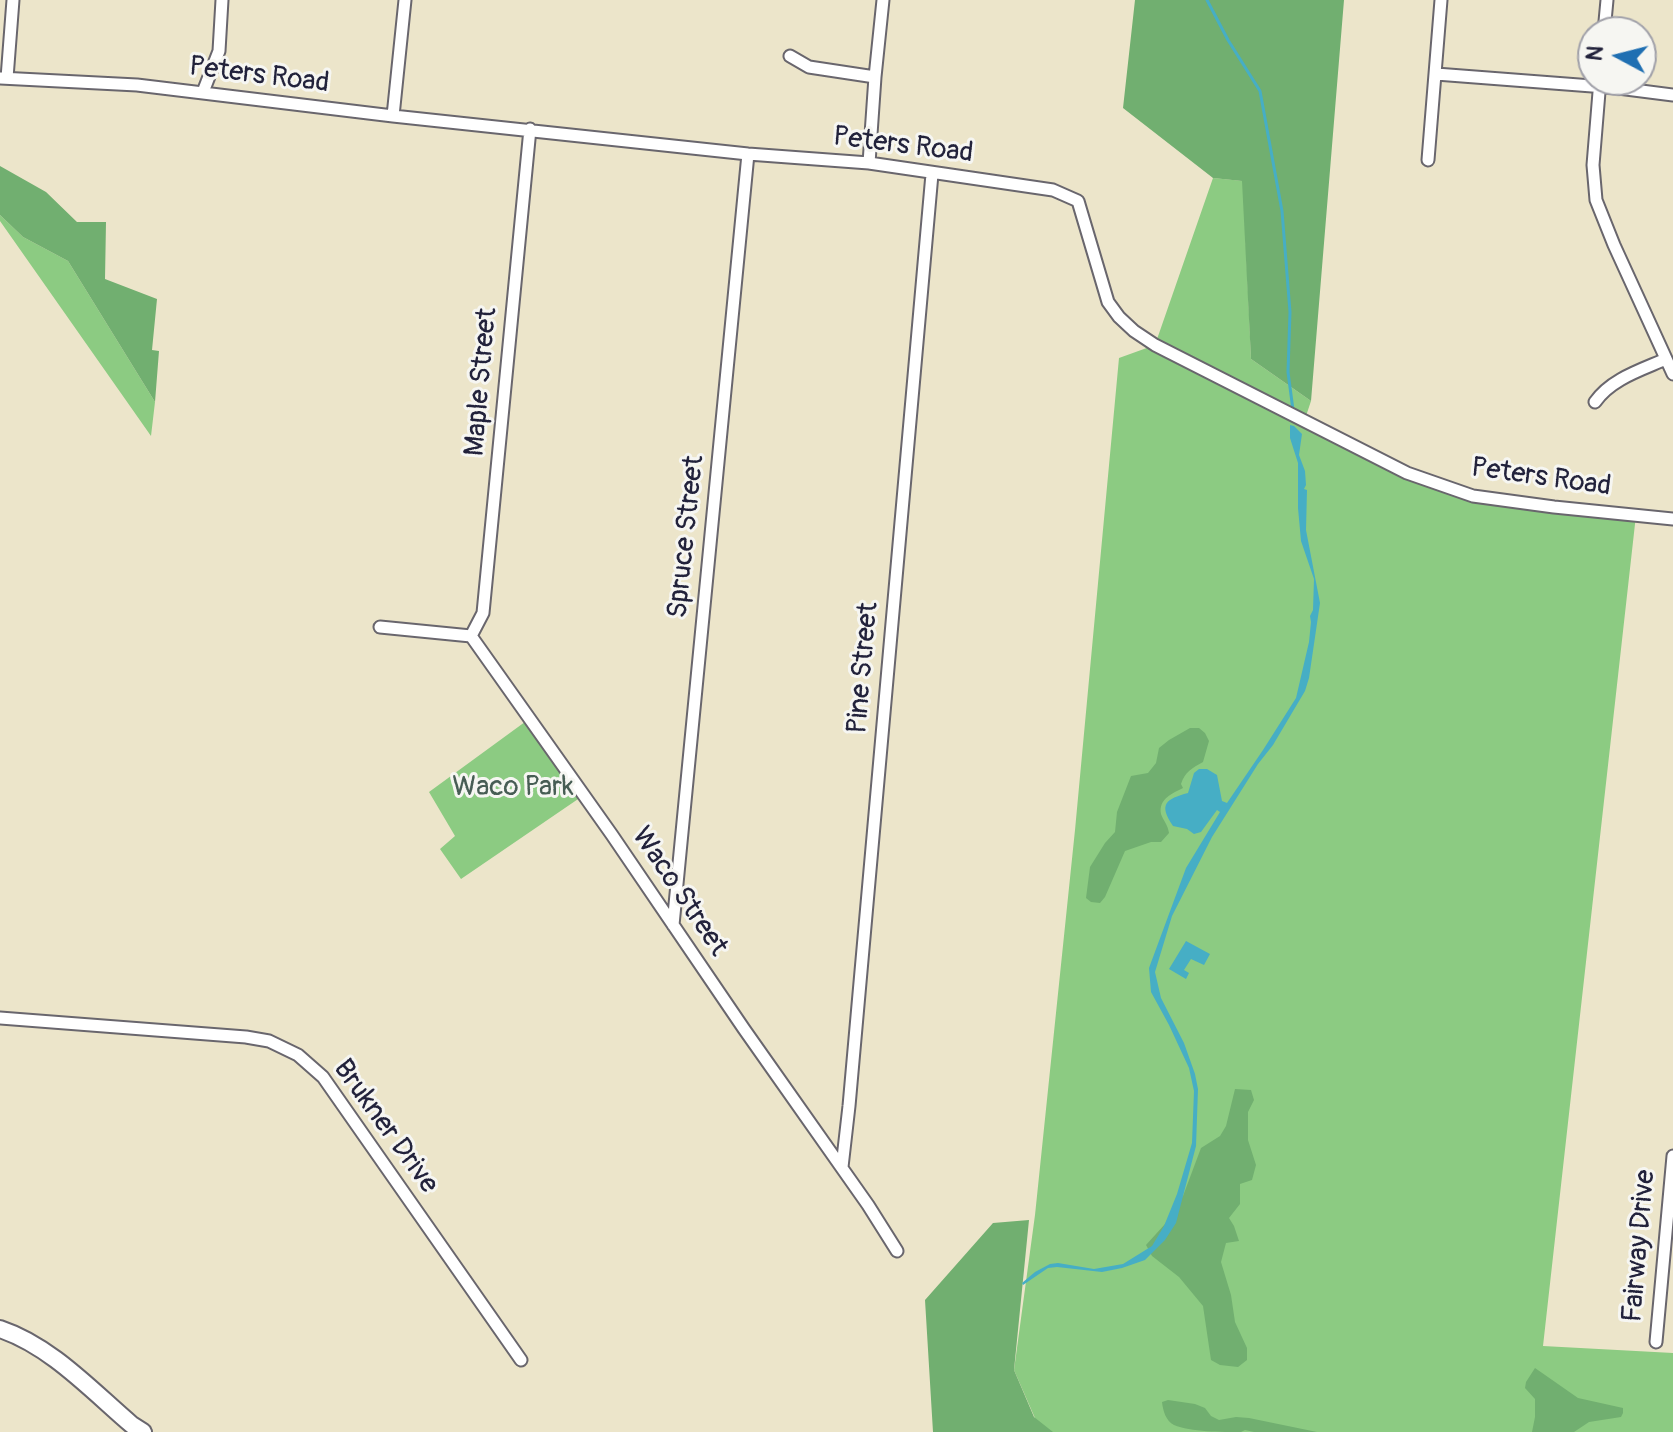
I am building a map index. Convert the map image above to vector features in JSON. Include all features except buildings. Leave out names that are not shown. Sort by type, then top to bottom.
[{"type":"highway","points":[[0,1329],[16,1335],[58,1361],[143,1432]]},
{"type":"street","points":[[3,78],[13,0]]},
{"type":"street","points":[[203,92],[219,51],[222,0]]},
{"type":"street","points":[[393,116],[405,0]]},
{"type":"street","points":[[869,163],[883,0]]},
{"type":"street","points":[[1428,160],[1441,0]]},
{"type":"street","points":[[790,56],[809,67],[875,77]]},
{"type":"street","points":[[1436,74],[1577,82]]},
{"type":"street","name":"Peters Road","points":[[3,78],[137,85],[748,154],[869,163],[1053,190],[1078,201],[1108,302],[1134,331],[1155,345],[1407,473],[1473,496],[1673,519]]},
{"type":"street","points":[[1599,96],[1593,165],[1596,200],[1673,374]]},
{"type":"street","name":"Maple Street","points":[[471,636],[483,613],[530,129]]},
{"type":"street","name":"Spruce Street","points":[[673,926],[748,154]]},
{"type":"street","name":"Pine Street","points":[[842,1167],[932,174]]},
{"type":"street","points":[[1595,402],[1612,384],[1666,359]]},
{"type":"street","points":[[380,627],[471,636]]},
{"type":"street","name":"Waco Street","points":[[471,636],[842,1167],[897,1251]]},
{"type":"street","name":"Brukner Drive","points":[[0,1018],[246,1037],[269,1041],[298,1055],[323,1077],[521,1360]]},
{"type":"street","name":"Fairway Drive","points":[[1656,1342],[1673,1156]]},
{"type":"green space","points":[[1135,0],[1344,0],[1311,401],[1251,359],[1242,181],[1213,178],[1123,108]]},
{"type":"green space","points":[[0,166],[46,192],[77,222],[106,222],[105,279],[157,299],[152,350],[159,351],[155,402],[68,261],[23,237],[0,215]]},
{"type":"green space","points":[[1213,178],[1243,181],[1251,359],[1311,401],[1304,422],[1473,496],[1636,515],[1543,1346],[1673,1353],[1673,1432],[1041,1432],[1014,1370],[1035,1215],[1075,830],[1119,358],[1155,345]]},
{"type":"green space","points":[[0,215],[23,237],[68,261],[155,402],[151,436],[0,221]]},
{"type":"green space","name":"Waco Park","points":[[529,719],[584,795],[461,879],[440,849],[455,836],[429,792]]},
{"type":"green space","points":[[1190,728],[1199,728],[1209,741],[1203,762],[1187,773],[1181,784],[1183,788],[1167,797],[1162,804],[1161,814],[1169,833],[1161,842],[1151,842],[1125,851],[1105,897],[1100,903],[1091,902],[1086,898],[1090,867],[1115,832],[1117,812],[1131,776],[1148,773],[1156,763],[1159,748]]},
{"type":"green space","points":[[1235,1089],[1251,1090],[1254,1100],[1248,1112],[1248,1140],[1256,1165],[1252,1180],[1240,1184],[1240,1204],[1229,1218],[1239,1241],[1226,1243],[1221,1262],[1235,1322],[1247,1348],[1247,1360],[1238,1367],[1220,1365],[1211,1360],[1203,1306],[1179,1277],[1152,1256],[1146,1245],[1165,1224],[1183,1196],[1201,1148],[1220,1136],[1226,1126]]},
{"type":"green space","points":[[1029,1220],[1014,1370],[1034,1417],[1053,1432],[933,1432],[925,1300],[993,1223]]},
{"type":"green space","points":[[1535,1368],[1578,1398],[1623,1408],[1621,1417],[1589,1422],[1574,1432],[1532,1432],[1535,1399],[1525,1388]]},
{"type":"green space","points":[[1162,1402],[1195,1404],[1219,1420],[1249,1418],[1317,1432],[1189,1429],[1174,1425],[1167,1418]]},
{"type":"water","points":[[1290,425],[1302,434],[1299,455],[1305,471],[1304,489],[1307,490],[1306,530],[1320,603],[1309,678],[1305,691],[1273,745],[1212,837],[1172,916],[1155,972],[1161,998],[1184,1043],[1198,1089],[1196,1146],[1176,1223],[1165,1240],[1145,1260],[1102,1272],[1048,1268],[1023,1285],[1035,1272],[1050,1264],[1094,1269],[1123,1264],[1152,1246],[1177,1194],[1192,1143],[1194,1091],[1189,1068],[1151,992],[1149,968],[1186,868],[1220,812],[1217,810],[1201,832],[1194,834],[1173,826],[1165,807],[1170,800],[1188,793],[1194,773],[1199,769],[1207,769],[1217,775],[1222,801],[1227,803],[1296,698],[1309,642],[1314,579],[1301,541],[1298,463],[1290,438]]},
{"type":"water","points":[[1186,941],[1210,954],[1204,965],[1191,959],[1184,970],[1189,973],[1186,979],[1169,969]]},
{"type":"waterway","points":[[1207,0],[1260,91],[1282,211],[1290,312],[1288,372],[1293,410]]}]
